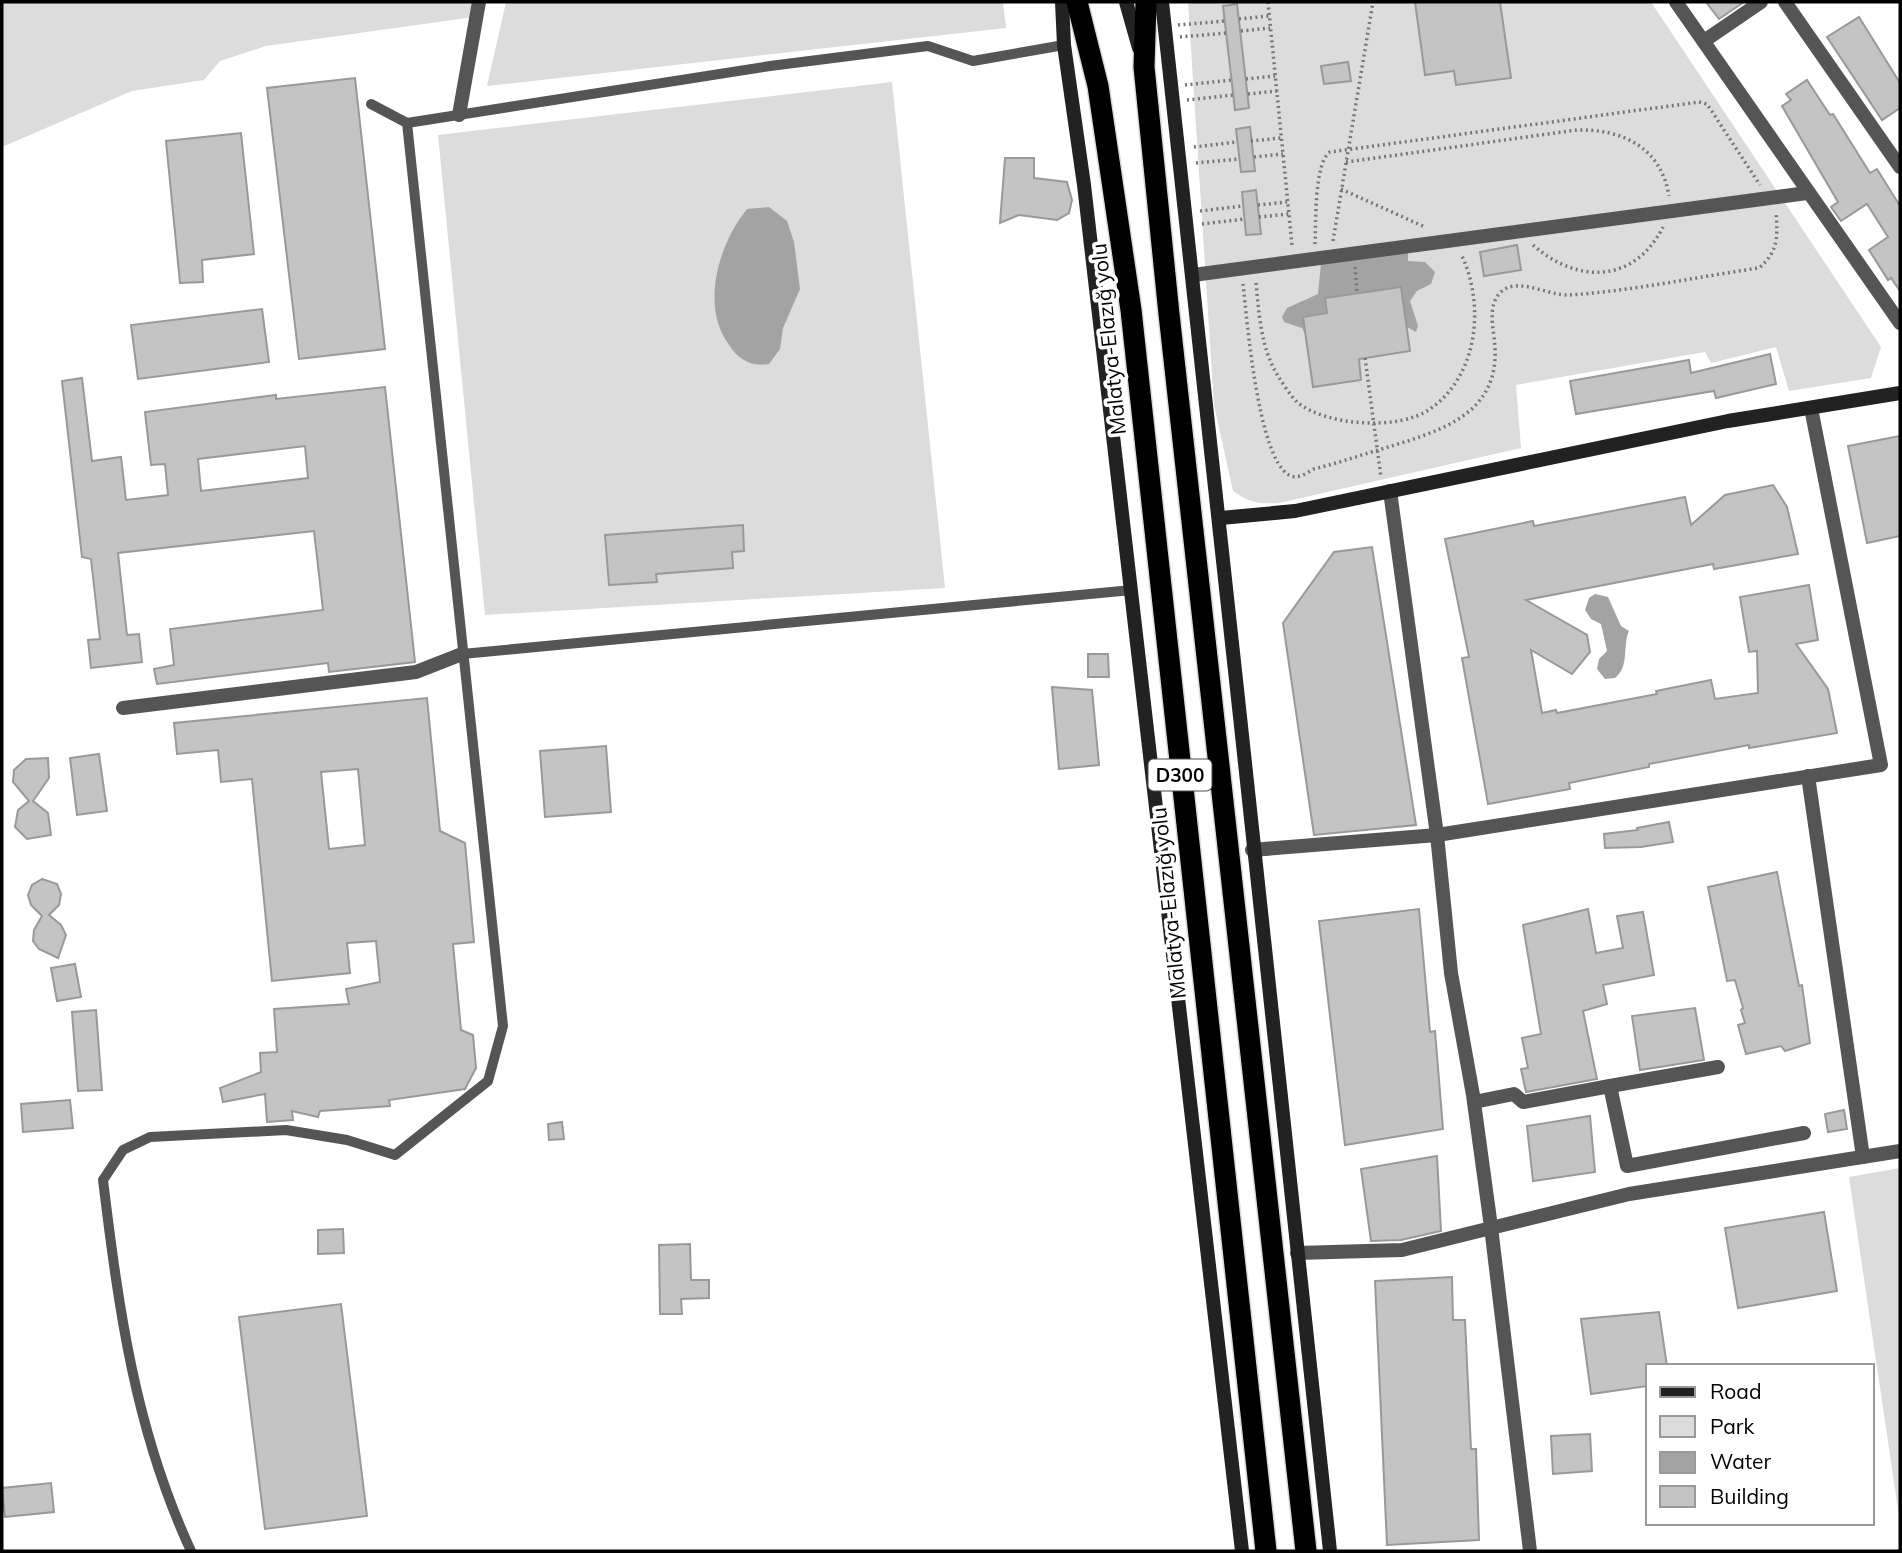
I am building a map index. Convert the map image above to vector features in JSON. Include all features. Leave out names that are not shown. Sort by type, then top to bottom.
[{"type":"highway","name":"Malatya-Elazığ yolu","points":[[1077,2],[1098,86],[1131,310],[1266,1551]]},
{"type":"highway","name":"D300","points":[[1146,2],[1144,67],[1306,1551]]},
{"type":"street","points":[[459,115],[479,2]]},
{"type":"street","points":[[1062,2],[1064,45],[1084,185],[1132,590],[1242,1551]]},
{"type":"street","points":[[1126,2],[1144,67]]},
{"type":"street","points":[[1162,2],[1221,518],[1252,850],[1330,1551]]},
{"type":"street","points":[[1676,2],[1900,323]]},
{"type":"street","points":[[1704,41],[1760,2]]},
{"type":"street","points":[[1785,2],[1900,167]]},
{"type":"street","points":[[1193,275],[1807,193]]},
{"type":"street","points":[[1221,518],[1295,511],[1728,421],[1900,393]]},
{"type":"street","points":[[1252,850],[1437,835],[1881,765],[1811,408]]},
{"type":"street","points":[[1387,492],[1437,835],[1451,972],[1474,1101],[1530,1551]]},
{"type":"street","points":[[123,708],[416,673],[462,654]]},
{"type":"street","points":[[1808,776],[1863,1157]]},
{"type":"street","points":[[1474,1101],[1514,1094],[1523,1102],[1718,1067]]},
{"type":"street","points":[[1611,1086],[1627,1166],[1804,1133]]},
{"type":"street","points":[[1297,1253],[1402,1250],[1629,1194],[1900,1151]]},
{"type":"lane","points":[[371,104],[407,123],[770,66],[928,46],[973,61],[1064,45]]},
{"type":"lane","points":[[191,1551],[160,1476],[136,1396],[119,1310],[103,1180],[122,1150],[150,1137],[286,1130],[347,1140],[395,1155],[488,1081],[503,1026],[407,123]]},
{"type":"lane","points":[[462,654],[1132,590]]},
{"type":"path","points":[[1268,2],[1293,261]]},
{"type":"path","points":[[1330,257],[1373,2]]},
{"type":"path","points":[[1239,19],[1269,16]]},
{"type":"path","points":[[1165,32],[1225,21]]},
{"type":"path","points":[[1241,31],[1270,28]]},
{"type":"path","points":[[1165,32],[1226,33]]},
{"type":"path","points":[[1246,79],[1275,76]]},
{"type":"path","points":[[1172,94],[1231,80]]},
{"type":"path","points":[[1248,94],[1277,91]]},
{"type":"path","points":[[1172,94],[1233,95]]},
{"type":"path","points":[[1248,267],[1256,392],[1266,430],[1285,471],[1291,476],[1299,477],[1314,469],[1446,428],[1470,411],[1485,392],[1496,349],[1492,313],[1497,297],[1504,289],[1516,286],[1567,295],[1759,268],[1771,258],[1777,246],[1776,215],[1769,198],[1704,102],[1330,152],[1322,160],[1314,259]]},
{"type":"path","points":[[1346,162],[1577,130],[1604,130],[1621,134],[1637,144],[1661,168],[1670,199],[1668,212],[1658,237],[1634,261],[1607,272],[1590,274],[1561,266],[1519,231]]},
{"type":"path","points":[[1251,141],[1281,138]]},
{"type":"path","points":[[1178,149],[1237,142]]},
{"type":"path","points":[[1254,157],[1283,154]]},
{"type":"path","points":[[1180,165],[1239,159]]},
{"type":"path","points":[[1248,267],[1262,336],[1278,376],[1299,403],[1347,422],[1374,423],[1413,417],[1430,410],[1446,394],[1469,353],[1475,322],[1475,293],[1454,240],[1341,189]]},
{"type":"path","points":[[1258,205],[1287,202]]},
{"type":"path","points":[[1186,219],[1243,206]]},
{"type":"path","points":[[1259,217],[1289,214]]},
{"type":"path","points":[[1186,219],[1245,219]]},
{"type":"path","points":[[1353,254],[1357,293]]},
{"type":"path","points":[[1365,358],[1377,450],[1387,492]]},
{"type":"green space","points":[[2,2],[472,2],[474,17],[266,46],[220,61],[204,80],[132,91],[2,147]]},
{"type":"green space","points":[[506,2],[1003,2],[1006,28],[487,86]]},
{"type":"green space","points":[[1188,2],[1651,2],[1881,347],[1871,378],[1789,391],[1776,347],[1711,363],[1705,352],[1516,385],[1521,448],[1279,503],[1260,503],[1244,498],[1233,491],[1214,405]]},
{"type":"green space","points":[[892,82],[945,588],[485,615],[438,135]]},
{"type":"green space","points":[[1900,1168],[1900,1523],[1849,1177]]},
{"type":"water","points":[[769,207],[787,221],[794,242],[800,289],[783,328],[780,349],[769,364],[757,364],[741,358],[729,345],[720,329],[715,294],[721,257],[737,223],[747,209]]},
{"type":"water","points":[[1408,251],[1408,261],[1425,262],[1435,272],[1431,284],[1417,291],[1410,301],[1418,326],[1416,332],[1407,327],[1401,287],[1325,298],[1327,313],[1303,317],[1305,334],[1302,328],[1284,322],[1282,317],[1287,308],[1318,294],[1321,263]]},
{"type":"water","points":[[1595,594],[1608,597],[1621,626],[1629,631],[1623,668],[1615,678],[1605,679],[1597,669],[1599,659],[1607,651],[1601,624],[1591,619],[1585,610],[1589,598]]},
{"type":"building","points":[[1415,2],[1500,2],[1511,78],[1456,85],[1454,71],[1425,75]]},
{"type":"building","points":[[1706,2],[1744,2],[1719,19]]},
{"type":"building","points":[[1237,4],[1249,108],[1235,110],[1223,6]]},
{"type":"building","points":[[1859,17],[1900,83],[1900,108],[1882,120],[1827,37]]},
{"type":"building","points":[[1348,62],[1351,81],[1324,84],[1321,66]]},
{"type":"building","points":[[355,78],[385,349],[299,359],[267,88]]},
{"type":"building","points":[[1807,80],[1830,115],[1833,114],[1870,173],[1877,169],[1900,206],[1900,291],[1891,278],[1888,280],[1869,250],[1888,237],[1867,204],[1841,221],[1831,207],[1838,202],[1782,106],[1791,100],[1786,94]]},
{"type":"building","points":[[1250,127],[1255,171],[1241,172],[1236,129]]},
{"type":"building","points":[[241,133],[254,254],[202,260],[203,282],[180,283],[166,141]]},
{"type":"building","points":[[1005,158],[1034,158],[1034,178],[1067,182],[1072,200],[1069,213],[1057,220],[1019,215],[1000,223]]},
{"type":"building","points":[[1256,190],[1261,234],[1246,235],[1242,192]]},
{"type":"building","points":[[1517,245],[1521,270],[1484,276],[1480,252]]},
{"type":"building","points":[[1401,287],[1410,351],[1359,359],[1361,380],[1313,387],[1303,317],[1327,313],[1325,298]]},
{"type":"building","points":[[262,309],[269,362],[138,379],[131,325]]},
{"type":"building","points":[[1770,354],[1776,384],[1716,398],[1714,391],[1576,414],[1570,381],[1689,360],[1691,373]]},
{"type":"building","points":[[82,378],[92,461],[121,457],[126,500],[168,495],[165,464],[151,465],[145,412],[276,395],[276,399],[385,387],[415,662],[329,672],[328,663],[157,684],[154,669],[174,665],[170,629],[323,610],[314,531],[118,553],[127,635],[139,634],[142,662],[91,668],[88,640],[100,639],[91,559],[82,557],[62,381]],"holes":[[[305,446],[308,478],[201,491],[198,459]]]},
{"type":"building","points":[[1900,436],[1900,536],[1867,543],[1848,446]]},
{"type":"building","points":[[1773,485],[1787,507],[1798,554],[1714,569],[1713,564],[1526,600],[1587,635],[1590,652],[1572,674],[1531,650],[1542,713],[1556,710],[1557,713],[1657,694],[1656,691],[1711,680],[1715,699],[1758,693],[1757,651],[1749,652],[1740,597],[1809,585],[1818,640],[1796,644],[1828,689],[1837,733],[1749,748],[1749,745],[1649,764],[1649,767],[1569,783],[1570,789],[1488,804],[1462,658],[1469,657],[1445,539],[1533,521],[1534,526],[1685,497],[1691,525],[1725,495]]},
{"type":"building","points":[[743,525],[744,551],[732,552],[733,568],[656,574],[657,582],[609,585],[605,535]]},
{"type":"building","points":[[1372,547],[1416,825],[1314,835],[1283,623],[1334,552]]},
{"type":"building","points":[[1088,654],[1108,654],[1109,677],[1088,677]]},
{"type":"building","points":[[1052,687],[1092,690],[1099,765],[1059,769]]},
{"type":"building","points":[[427,698],[440,831],[465,843],[474,942],[453,944],[461,1030],[473,1035],[476,1068],[465,1089],[389,1100],[390,1106],[320,1111],[318,1117],[292,1111],[293,1120],[267,1122],[265,1094],[223,1102],[220,1088],[261,1072],[260,1053],[277,1052],[274,1009],[349,1004],[346,989],[380,982],[376,941],[347,943],[350,973],[272,981],[252,779],[221,782],[218,750],[177,754],[174,723]],"holes":[[[358,769],[365,845],[329,849],[321,772]]]},
{"type":"building","points":[[606,746],[611,812],[545,817],[540,751]]},
{"type":"building","points":[[99,754],[107,811],[77,815],[70,758]]},
{"type":"building","points":[[48,758],[49,778],[33,801],[48,813],[51,835],[27,839],[15,827],[18,810],[29,801],[13,782],[14,770],[26,759]]},
{"type":"building","points":[[1669,822],[1673,842],[1641,847],[1605,848],[1604,834],[1638,830],[1637,828]]},
{"type":"building","points":[[1777,872],[1799,986],[1802,985],[1810,1043],[1785,1051],[1781,1046],[1746,1054],[1738,1025],[1745,1023],[1741,1010],[1743,1008],[1735,980],[1727,981],[1708,887]]},
{"type":"building","points":[[42,879],[57,884],[61,894],[59,905],[49,915],[61,925],[66,935],[58,958],[39,949],[33,941],[34,930],[42,916],[31,905],[28,895],[32,885]]},
{"type":"building","points":[[1419,909],[1430,1032],[1435,1031],[1443,1129],[1345,1145],[1319,921]]},
{"type":"building","points":[[1588,909],[1596,953],[1623,948],[1617,916],[1643,912],[1654,975],[1603,985],[1607,1004],[1583,1011],[1597,1079],[1526,1092],[1521,1069],[1528,1068],[1522,1038],[1541,1034],[1523,925]]},
{"type":"building","points":[[75,964],[81,997],[57,1001],[51,968]]},
{"type":"building","points":[[1695,1008],[1704,1060],[1640,1070],[1632,1016]]},
{"type":"building","points":[[96,1010],[102,1090],[78,1091],[72,1012]]},
{"type":"building","points":[[70,1100],[73,1128],[23,1132],[21,1104]]},
{"type":"building","points":[[1844,1110],[1847,1129],[1828,1132],[1825,1114]]},
{"type":"building","points":[[1590,1116],[1595,1172],[1533,1181],[1527,1126]]},
{"type":"building","points":[[562,1122],[564,1139],[549,1140],[548,1124]]},
{"type":"building","points":[[1437,1156],[1441,1231],[1401,1240],[1371,1241],[1361,1169]]},
{"type":"building","points":[[1824,1212],[1837,1291],[1738,1308],[1725,1228]]},
{"type":"building","points":[[343,1229],[344,1253],[318,1254],[318,1230]]},
{"type":"building","points":[[690,1244],[691,1280],[709,1280],[709,1298],[681,1299],[682,1314],[660,1314],[659,1245]]},
{"type":"building","points":[[1452,1277],[1453,1320],[1465,1320],[1471,1449],[1476,1449],[1479,1540],[1387,1545],[1375,1281]]},
{"type":"building","points":[[341,1304],[367,1516],[265,1529],[239,1317]]},
{"type":"building","points":[[1659,1312],[1667,1364],[1646,1364],[1646,1386],[1591,1394],[1581,1319]]},
{"type":"building","points":[[1590,1434],[1592,1471],[1553,1474],[1551,1436]]},
{"type":"building","points":[[51,1483],[54,1512],[5,1517],[2,1488]]}]
